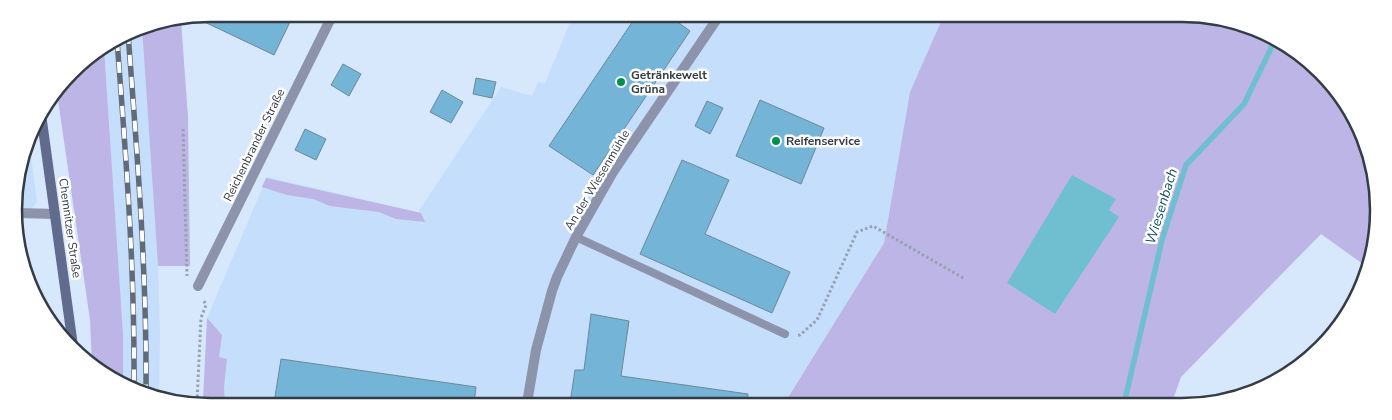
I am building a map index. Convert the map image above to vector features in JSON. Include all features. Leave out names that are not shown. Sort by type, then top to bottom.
[{"type":"main road","name":"Chemnitzer Straße","points":[[43,126],[72,337]]},
{"type":"street","name":"Reichenbrander Straße","points":[[198,286],[329,22]]},
{"type":"street","name":"An der Wiesenmühle","points":[[528,398],[536,350],[552,292],[576,237],[613,172],[715,22]]},
{"type":"street","points":[[22,214],[55,214]]},
{"type":"lane","points":[[576,237],[785,334]]},
{"type":"path","points":[[184,129],[187,280],[198,286],[206,305],[201,318],[197,397]]},
{"type":"path","points":[[785,334],[800,335],[817,320],[857,232],[873,226],[965,279]]},
{"type":"shaded area","points":[[570,22],[941,22],[910,92],[884,243],[788,398],[203,397],[207,318],[267,177],[418,212],[501,87],[532,96],[538,82],[545,83]]},
{"type":"shaded area","points":[[941,22],[1182,22],[1219,26],[1242,32],[1276,48],[1306,69],[1331,96],[1350,127],[1360,150],[1368,186],[1370,210],[1368,234],[1362,263],[1321,234],[1181,377],[1174,398],[788,398],[884,243],[910,92]]},
{"type":"shaded area","points":[[181,25],[188,117],[190,266],[158,266],[143,35]]},
{"type":"shaded area","points":[[143,35],[158,266],[159,390],[123,376],[123,334],[104,55]]},
{"type":"shaded area","points":[[104,55],[123,334],[123,376],[92,355],[90,320],[58,100],[77,77]]},
{"type":"shaded area","points":[[31,154],[37,202],[31,209],[22,208],[26,173]]},
{"type":"shaded area","points":[[1072,175],[1116,199],[1109,210],[1119,217],[1055,314],[1007,283]]},
{"type":"shaded area","points":[[266,178],[421,213],[425,222],[396,219],[379,212],[330,206],[313,199],[287,195],[262,187]]},
{"type":"shaded area","points":[[207,318],[222,335],[219,357],[227,359],[225,398],[203,397]]},
{"type":"building","points":[[205,22],[290,22],[274,55]]},
{"type":"building","points":[[632,22],[678,22],[690,31],[593,175],[549,146]]},
{"type":"building","points":[[343,64],[361,74],[349,96],[331,85]]},
{"type":"building","points":[[476,78],[496,82],[492,98],[473,94]]},
{"type":"building","points":[[442,90],[463,102],[451,123],[430,112]]},
{"type":"building","points":[[760,100],[824,128],[801,184],[736,156]]},
{"type":"building","points":[[707,101],[723,108],[710,134],[695,126]]},
{"type":"building","points":[[305,129],[326,139],[316,160],[295,150]]},
{"type":"building","points":[[682,160],[729,180],[705,234],[790,272],[772,313],[640,254]]},
{"type":"building","points":[[591,314],[629,321],[621,376],[748,394],[748,398],[571,398],[575,370],[584,370]]},
{"type":"building","points":[[281,359],[476,387],[475,398],[275,398]]},
{"type":"waterway","name":"Wiesenbach","points":[[1125,398],[1162,240],[1186,165],[1244,104],[1272,46]]},
{"type":"railway","points":[[129,41],[143,257],[146,386]]},
{"type":"railway","points":[[118,47],[127,170],[134,381]]},
{"type":"place","name":"Getränkewelt Grüna","points":[[621,82]]},
{"type":"place","name":"Reifenservice","points":[[776,141]]}]
